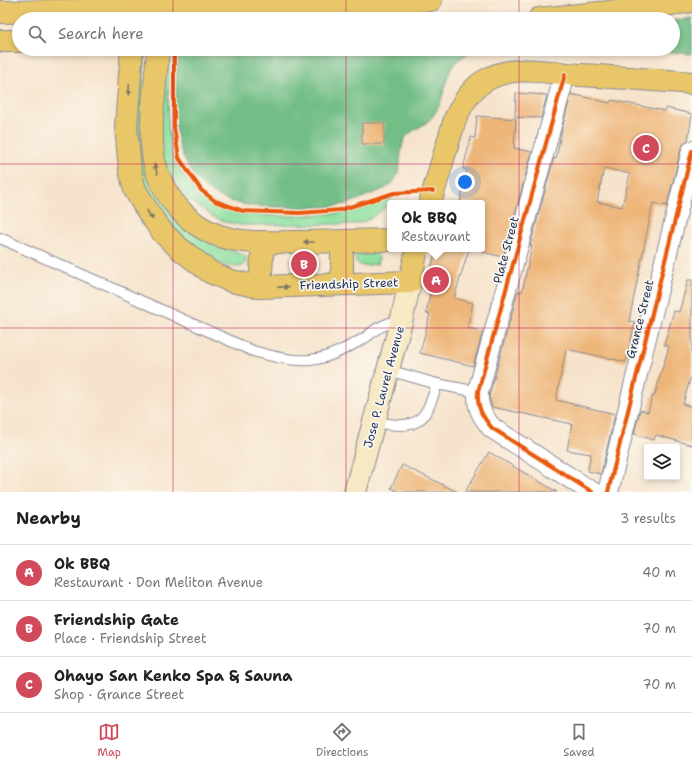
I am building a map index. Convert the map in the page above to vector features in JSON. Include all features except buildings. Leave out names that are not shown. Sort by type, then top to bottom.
[{"type":"main road","points":[[135,12],[136,0]]},
{"type":"main road","points":[[160,12],[161,0]]},
{"type":"main road","points":[[0,12],[351,4],[431,0]]},
{"type":"main road","points":[[610,12],[692,1]]},
{"type":"main road","points":[[0,41],[12,41]]},
{"type":"main road","name":"Friendship Street","points":[[131,56],[126,127],[130,170],[135,190],[150,215],[164,234],[210,272],[231,281],[260,287],[410,282]]},
{"type":"main road","points":[[158,56],[153,134],[154,160],[159,178],[167,196],[179,210],[211,233],[226,238],[263,242],[387,240]]},
{"type":"main road","points":[[431,200],[455,119],[469,94],[481,83],[492,77],[505,73],[521,71],[692,83]]},
{"type":"main road","points":[[260,287],[263,242]]},
{"type":"main road","points":[[342,242],[342,284]]},
{"type":"main road","points":[[410,282],[416,252]]},
{"type":"street","name":"Plate Street","points":[[565,74],[478,392],[477,404],[482,416],[492,428],[592,492]]},
{"type":"street","name":"Grance Street","points":[[608,492],[692,151]]},
{"type":"street","name":"Jose P. Laurel Avenue","points":[[355,492],[402,318],[410,282]]},
{"type":"lane","points":[[0,238],[253,351],[294,361],[317,360],[364,338],[376,329],[402,318]]},
{"type":"lane","points":[[388,370],[437,384],[478,392]]},
{"type":"lane","points":[[374,422],[401,426],[420,420],[429,409],[437,384]]},
{"type":"green space","points":[[692,18],[692,54],[680,53],[680,20]]},
{"type":"green space","points":[[141,56],[145,56],[140,146],[145,172],[152,187],[209,243],[246,256],[246,263],[243,266],[237,267],[220,263],[199,250],[176,231],[166,219],[149,193],[138,164],[136,146]]},
{"type":"green space","points":[[178,56],[464,56],[456,62],[450,70],[442,99],[432,117],[426,123],[410,133],[404,140],[401,149],[398,174],[392,184],[352,202],[329,207],[254,206],[222,197],[203,185],[186,164],[181,149],[175,118]]},
{"type":"green space","points":[[165,58],[169,58],[168,122],[172,156],[185,178],[198,193],[210,202],[242,214],[288,216],[343,213],[393,197],[391,200],[387,200],[387,204],[377,214],[367,220],[355,224],[240,225],[225,222],[212,216],[187,198],[167,171],[159,143]]},
{"type":"green space","points":[[373,250],[379,258],[377,264],[362,266],[356,262],[355,256],[360,251]]},
{"type":"cycle path","points":[[174,56],[174,127],[179,158],[201,190],[215,201],[243,211],[300,213],[340,210],[394,193],[433,191]]},
{"type":"cycle path","points":[[565,74],[478,392],[478,403],[485,420],[492,428],[592,492]]},
{"type":"cycle path","points":[[608,492],[692,151]]},
{"type":"place","name":"Ohayo San Kenko Spa & Sauna","points":[[646,148]]},
{"type":"place","name":"Friendship Gate","points":[[304,264]]},
{"type":"place","name":"Ok BBQ","points":[[436,280]]}]
